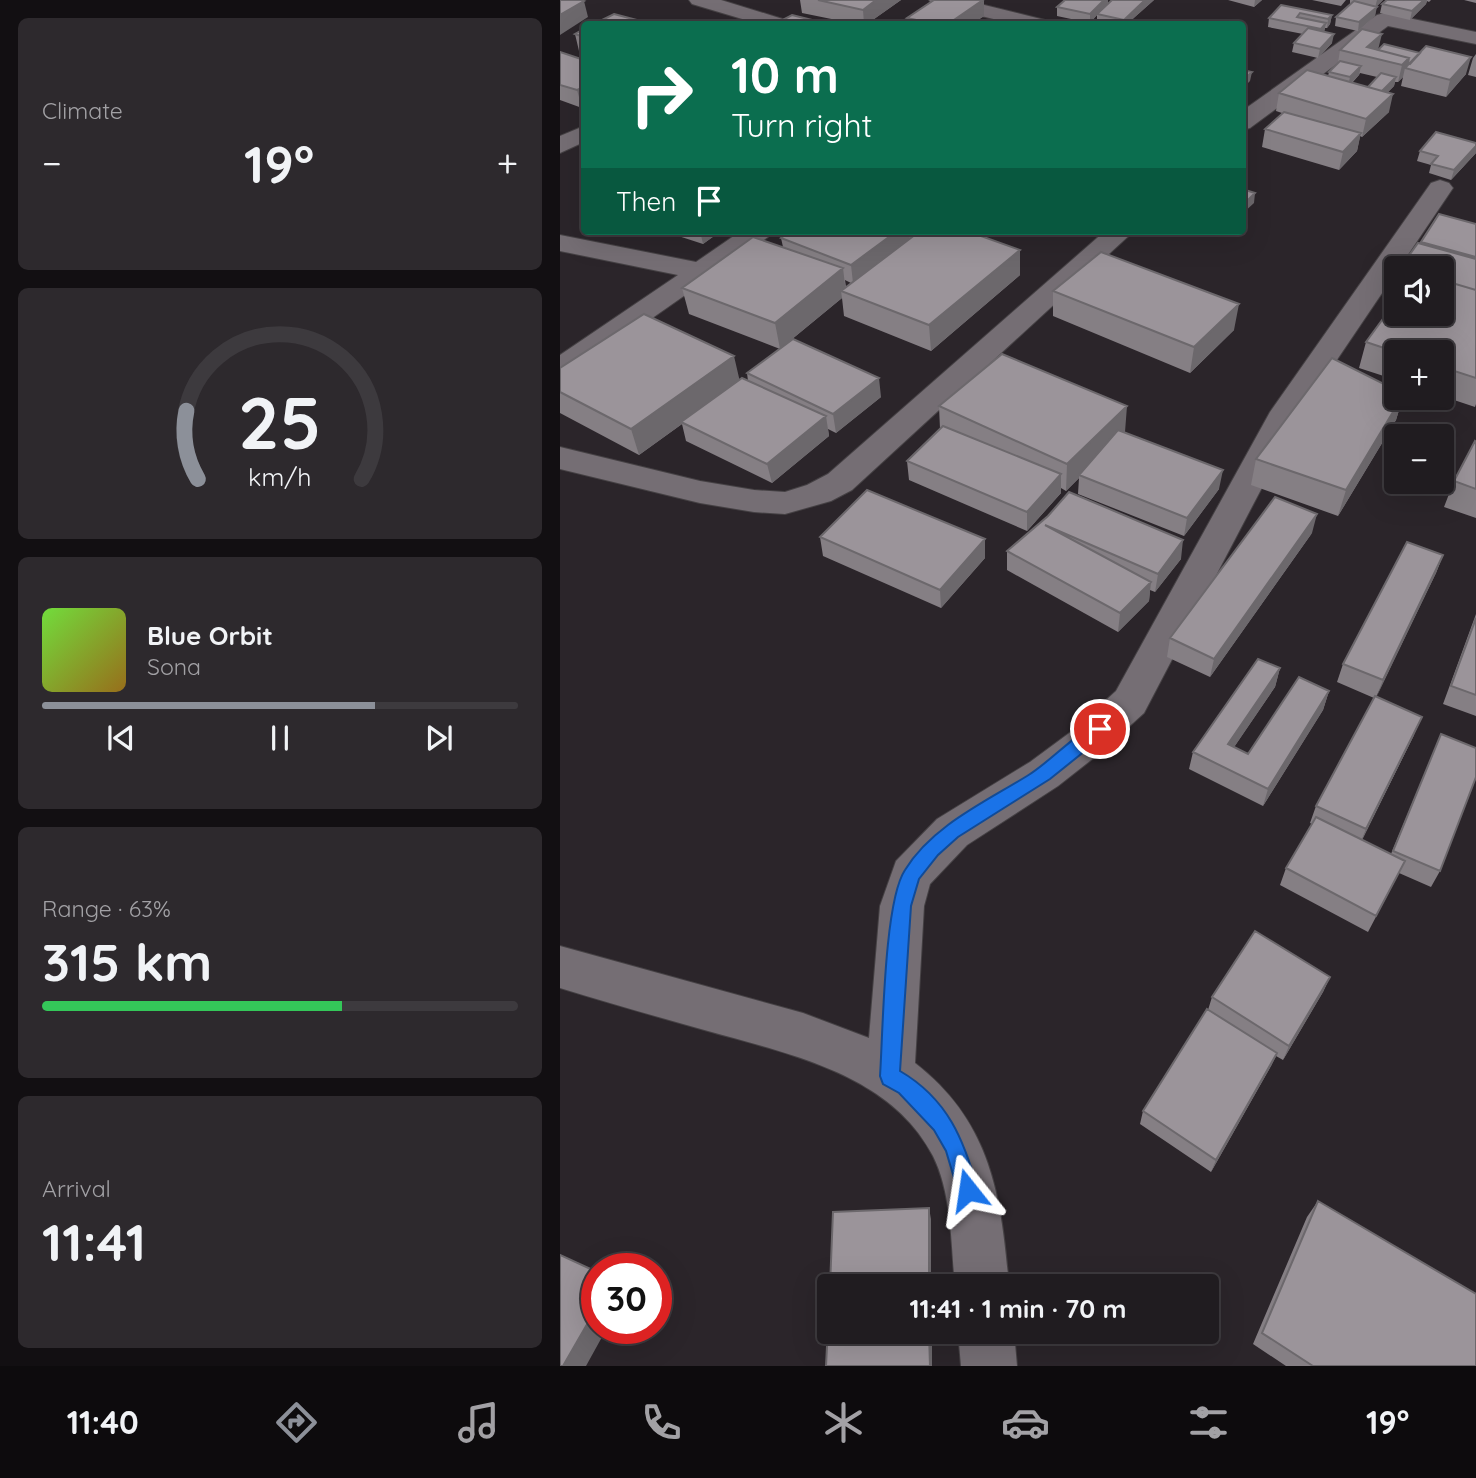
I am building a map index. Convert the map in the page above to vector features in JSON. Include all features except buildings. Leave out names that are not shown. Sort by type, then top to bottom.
[{"type":"street","points":[[699,0],[727,3],[772,21]]},
{"type":"street","points":[[955,1],[1027,21]]},
{"type":"street","points":[[1246,120],[1384,19],[1476,38]]},
{"type":"street","points":[[560,146],[581,135]]},
{"type":"street","points":[[890,1076],[902,906],[911,875],[952,832],[1044,774],[1086,742],[1129,702],[1286,412],[1440,188]]},
{"type":"street","points":[[560,369],[752,235]]},
{"type":"street","points":[[560,458],[700,492],[754,501],[785,503],[819,494],[841,482],[1117,235]]},
{"type":"street","points":[[560,243],[700,271]]},
{"type":"street","points":[[560,967],[812,1038],[906,1086],[942,1122],[956,1147],[978,1236],[981,1274]]},
{"type":"street","points":[[987,1344],[989,1366]]},
{"type":"route","points":[[968,1190],[956,1147],[942,1122],[906,1086],[890,1076],[902,906],[911,875],[952,832],[1044,774],[1100,729]]}]
